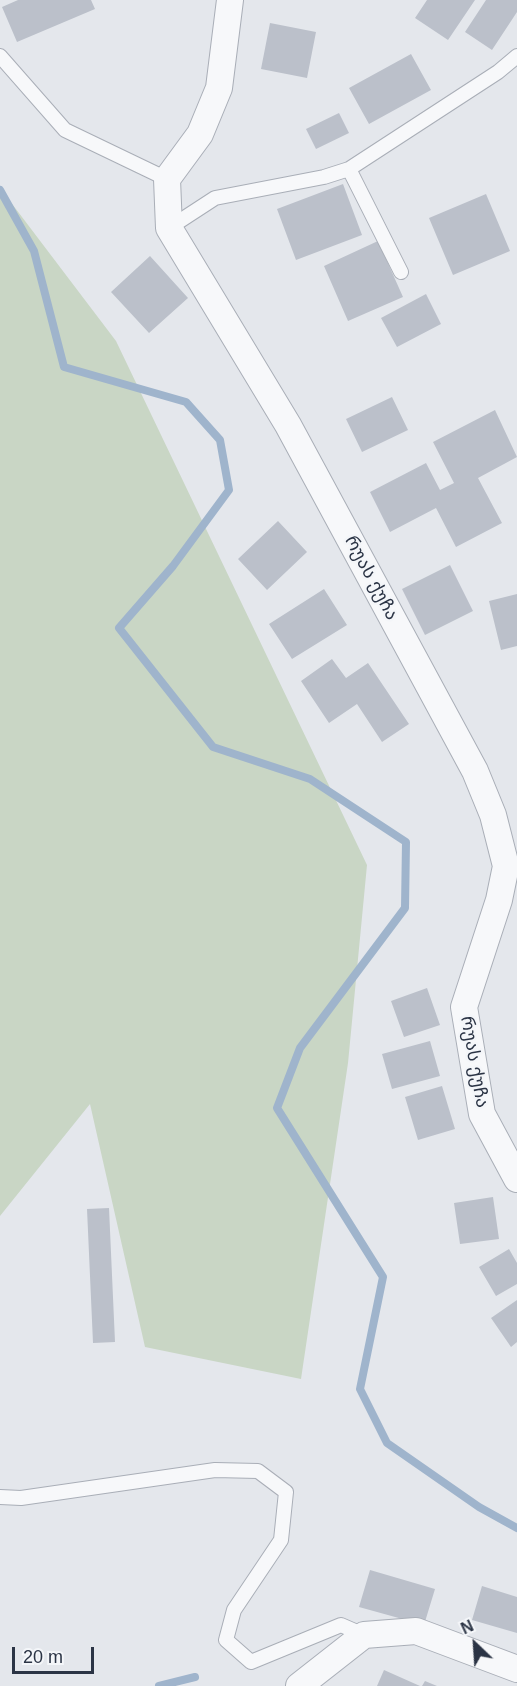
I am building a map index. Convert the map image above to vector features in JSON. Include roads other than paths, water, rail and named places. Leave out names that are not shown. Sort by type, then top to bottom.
[{"type":"street","points":[[167,179],[200,134],[219,88],[230,0]]},
{"type":"street","name":"რუას ქუჩა","points":[[167,179],[169,228],[288,425],[475,771],[493,815],[506,866],[499,900],[464,1007],[482,1114],[517,1179]]},
{"type":"street","points":[[299,1686],[364,1635],[416,1631],[517,1669]]},
{"type":"lane","points":[[0,56],[65,130],[167,179]]},
{"type":"lane","points":[[169,228],[215,198],[324,177],[349,169],[498,72],[517,57]]},
{"type":"lane","points":[[349,169],[401,272]]},
{"type":"lane","points":[[0,1497],[21,1498],[215,1470],[258,1471],[286,1492],[281,1540],[234,1610],[226,1640],[251,1662],[341,1625],[364,1635]]},
{"type":"waterway","points":[[0,190],[34,251],[64,367],[186,402],[220,440],[229,490],[173,566],[119,628],[213,747],[310,779],[406,842],[405,908],[300,1048],[277,1108],[383,1277],[360,1389],[387,1443],[479,1507],[517,1528]]},
{"type":"waterway","points":[[159,1686],[195,1677]]}]
